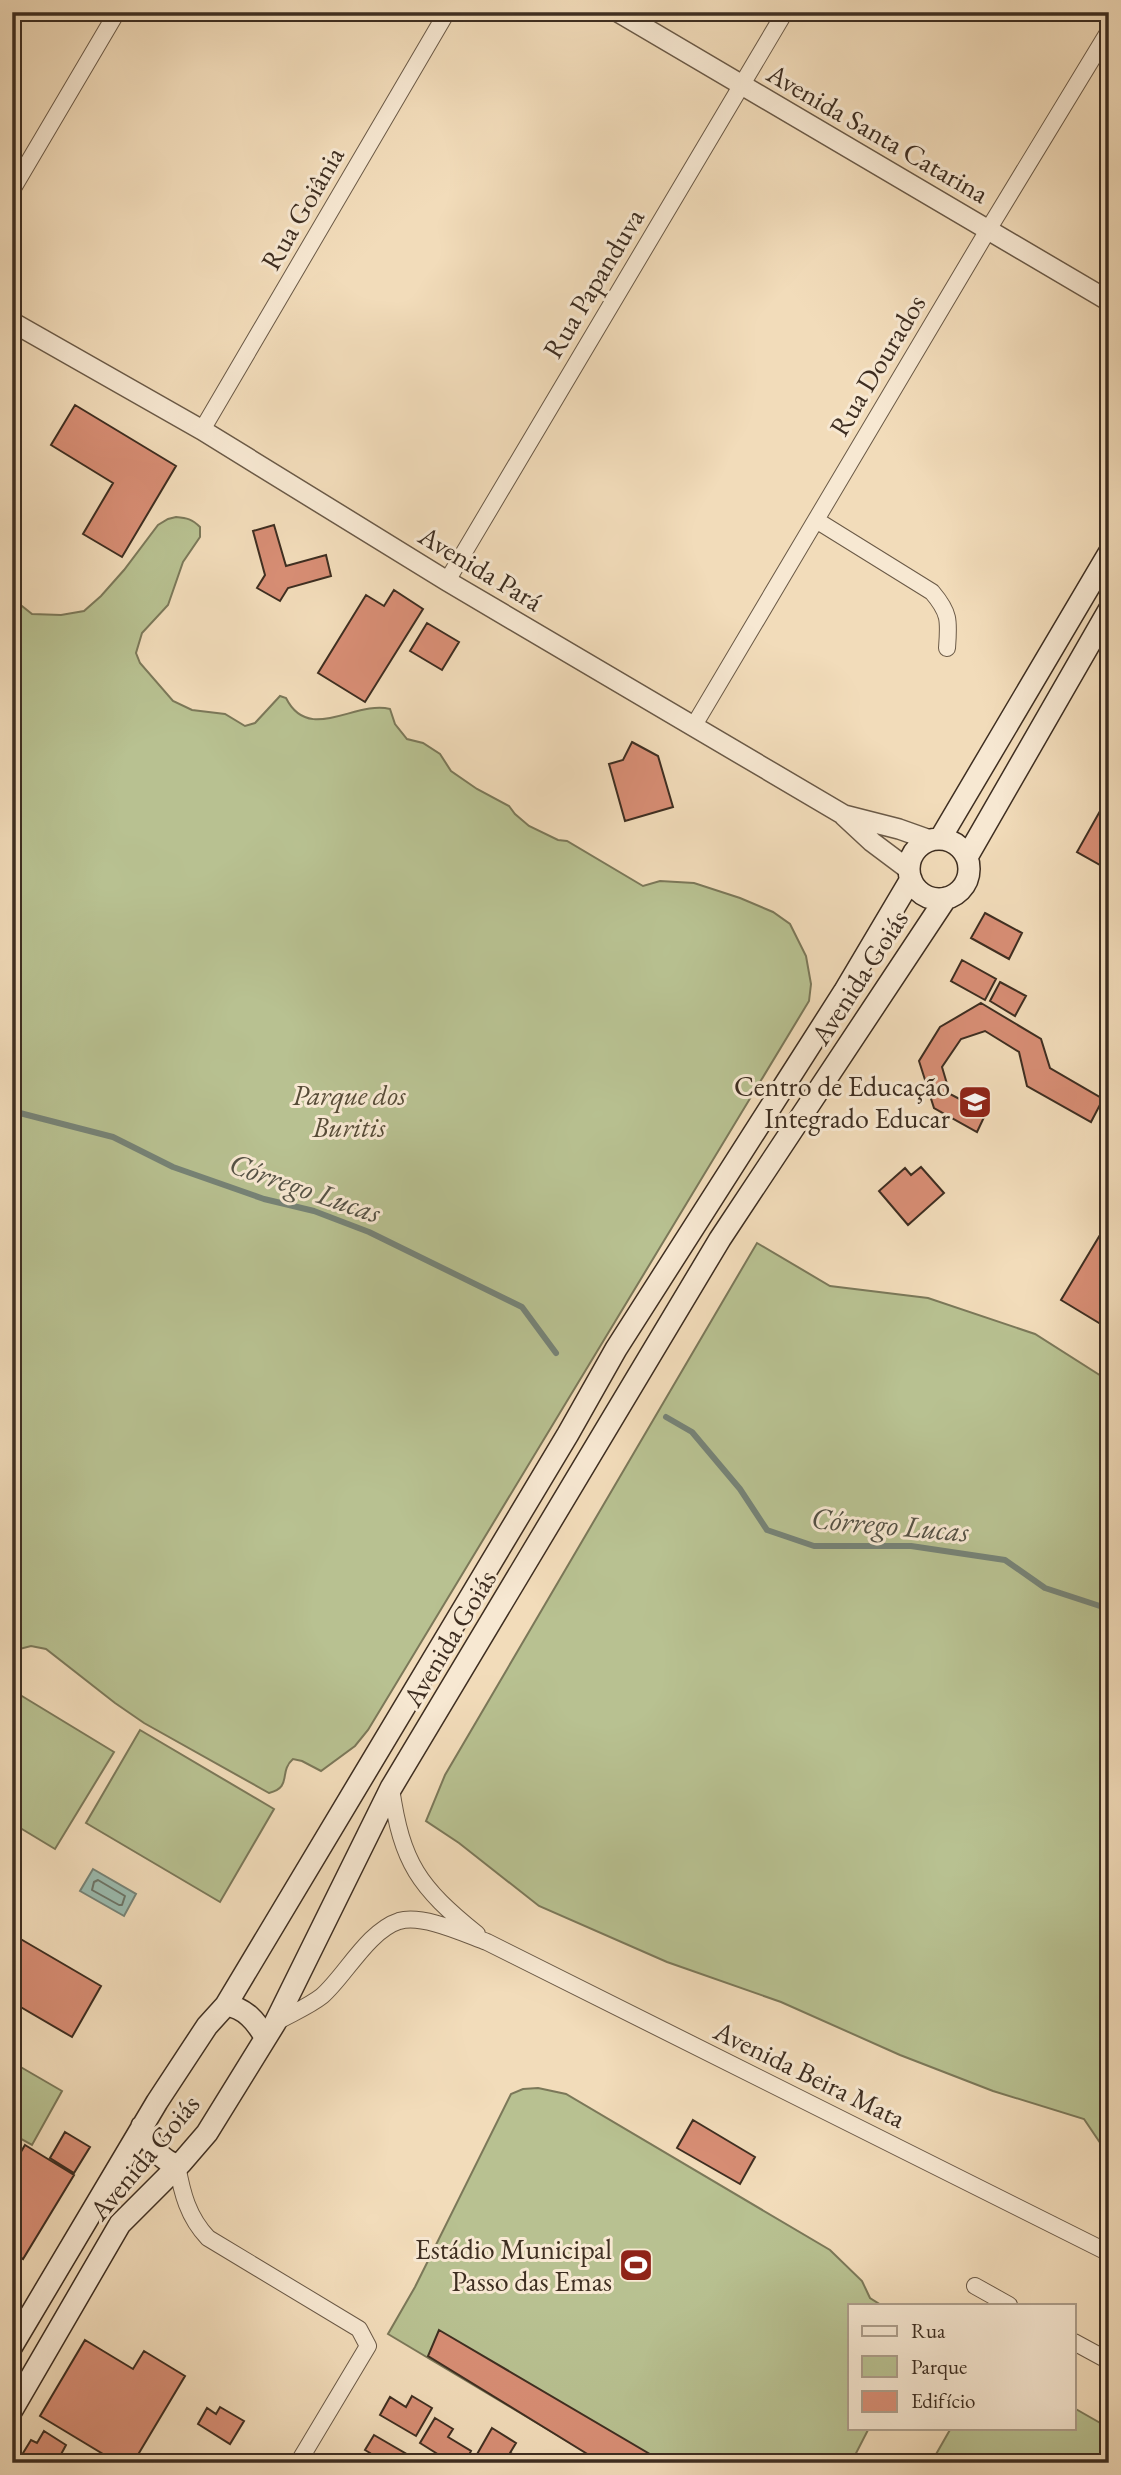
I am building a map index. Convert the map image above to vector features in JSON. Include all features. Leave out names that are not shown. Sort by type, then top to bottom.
[{"type":"main road","points":[[935,839],[956,844],[967,857],[969,867],[963,887],[946,898],[929,897],[921,893],[909,874],[916,850],[935,839],[1109,553]]},
{"type":"main road","points":[[967,857],[1109,610]]},
{"type":"main road","name":"Avenida Goiás","points":[[12,2346],[142,2126],[206,2026],[226,2005],[616,1349],[844,992],[909,874]]},
{"type":"main road","name":"Avenida Goiás","points":[[12,2410],[120,2224],[207,2133],[270,2030],[391,1788],[720,1239],[946,898]]},
{"type":"main road","points":[[226,2005],[246,2013],[260,2028],[270,2030]]},
{"type":"main road","points":[[142,2126],[159,2156],[166,2162],[177,2165]]},
{"type":"street","points":[[12,190],[117,12]]},
{"type":"street","name":"Rua Goiânia","points":[[202,430],[447,12]]},
{"type":"street","name":"Avenida Santa Catarina","points":[[618,12],[1109,301]]},
{"type":"street","name":"Rua Papanduva","points":[[447,581],[785,12]]},
{"type":"street","name":"Rua Dourados","points":[[693,727],[1109,31]]},
{"type":"street","name":"Avenida Pará","points":[[12,322],[202,430],[447,581],[844,815],[935,839]]},
{"type":"street","points":[[816,520],[932,592],[942,603],[949,618],[947,648]]},
{"type":"street","points":[[844,815],[909,874]]},
{"type":"street","name":"Avenida Beira Mata","points":[[391,1788],[402,1842],[413,1867],[429,1892],[487,1942]]},
{"type":"street","name":"Avenida Beira Mata","points":[[270,2030],[322,1996],[384,1929],[399,1921],[428,1922],[487,1942],[1109,2253]]},
{"type":"street","points":[[177,2165],[187,2207],[196,2225],[208,2238],[359,2329],[368,2346],[298,2463]]},
{"type":"street","points":[[975,2286],[1007,2304]]},
{"type":"street","points":[[1076,2343],[1109,2361]]},
{"type":"green space","name":"Parque dos Buritis","points":[[176,517],[189,519],[197,524],[200,527],[200,537],[183,562],[168,605],[142,633],[136,653],[140,663],[173,701],[192,710],[225,714],[245,726],[255,723],[280,696],[286,698],[296,711],[307,718],[334,717],[376,708],[390,709],[395,724],[407,739],[423,743],[440,754],[451,771],[509,806],[529,826],[558,840],[567,841],[643,886],[660,881],[694,883],[773,912],[790,924],[806,956],[811,984],[809,1001],[368,1730],[355,1746],[321,1771],[293,1759],[286,1769],[281,1787],[269,1793],[144,1723],[46,1649],[31,1646],[12,1651],[12,598],[32,614],[61,615],[84,611],[124,570],[158,525]]},
{"type":"green space","points":[[757,1243],[830,1286],[928,1298],[1035,1334],[1109,1381],[1109,2156],[1084,2119],[993,2091],[900,2055],[781,2002],[667,1962],[539,1906],[459,1843],[426,1821],[445,1775]]},
{"type":"green space","points":[[12,1690],[114,1752],[55,1849],[12,1823]]},
{"type":"green space","points":[[140,1730],[274,1809],[220,1902],[86,1823]]},
{"type":"green space","points":[[12,2062],[62,2091],[32,2145],[12,2134]]},
{"type":"green space","name":"Estádio Municipal Passo das Emas","points":[[538,2088],[566,2094],[830,2250],[862,2281],[870,2298],[879,2304],[848,2304],[848,2430],[868,2430],[851,2463],[604,2463],[388,2334],[415,2287],[511,2094],[523,2089]]},
{"type":"green space","points":[[1076,2409],[1109,2428],[1109,2463],[931,2463],[950,2430],[1076,2430]]},
{"type":"water","points":[[93,1869],[136,1894],[124,1916],[80,1891]]},
{"type":"building","points":[[75,405],[176,466],[122,557],[83,534],[113,483],[51,445]]},
{"type":"building","points":[[274,525],[286,566],[326,555],[331,576],[288,588],[280,601],[257,588],[265,575],[253,531]]},
{"type":"building","points":[[394,590],[423,609],[365,702],[318,673],[366,595],[384,606]]},
{"type":"building","points":[[427,623],[459,642],[442,670],[410,651]]},
{"type":"building","points":[[632,742],[658,756],[673,807],[625,821],[609,764],[623,760]]},
{"type":"building","points":[[1109,795],[1109,870],[1077,852]]},
{"type":"building","points":[[985,913],[1022,933],[1009,959],[971,938]]},
{"type":"building","points":[[962,960],[996,979],[985,1000],[951,981]]},
{"type":"building","points":[[1000,982],[1026,996],[1015,1016],[990,1001]]},
{"type":"building","points":[[981,1003],[1041,1039],[1050,1068],[1103,1099],[1091,1122],[1027,1086],[1019,1052],[985,1031],[961,1039],[942,1067],[950,1094],[986,1113],[977,1132],[934,1108],[919,1061],[940,1027]]},
{"type":"building","points":[[921,1167],[944,1193],[908,1225],[879,1191],[905,1168],[911,1175]]},
{"type":"building","points":[[1100,1235],[1109,1241],[1109,1329],[1061,1300]]},
{"type":"building","points":[[12,1934],[101,1986],[72,2037],[12,2002]]},
{"type":"building","points":[[693,2120],[755,2157],[740,2184],[677,2148]]},
{"type":"building","points":[[65,2132],[90,2147],[74,2173],[50,2158]]},
{"type":"building","points":[[25,2145],[74,2175],[23,2259],[12,2252],[12,2167]]},
{"type":"building","points":[[439,2330],[665,2463],[602,2463],[428,2356]]},
{"type":"building","points":[[85,2340],[133,2369],[144,2351],[185,2376],[133,2463],[118,2463],[40,2416]]},
{"type":"building","points":[[412,2396],[432,2408],[416,2436],[380,2415],[390,2397],[406,2407]]},
{"type":"building","points":[[220,2407],[244,2421],[230,2444],[198,2424],[207,2408],[216,2414]]},
{"type":"building","points":[[435,2418],[453,2429],[448,2437],[471,2451],[465,2463],[452,2463],[420,2443]]},
{"type":"building","points":[[492,2428],[516,2443],[510,2453],[515,2455],[510,2463],[472,2463]]},
{"type":"building","points":[[44,2431],[66,2445],[58,2460],[63,2463],[17,2463],[31,2440],[37,2443]]},
{"type":"building","points":[[374,2435],[410,2456],[407,2463],[356,2463],[360,2457],[366,2460],[370,2453],[365,2450]]},
{"type":"waterway","name":"Córrego Lucas","points":[[12,1111],[113,1137],[173,1167],[264,1199],[314,1211],[369,1232],[522,1307],[556,1353]]},
{"type":"waterway","name":"Córrego Lucas","points":[[666,1417],[692,1432],[740,1489],[767,1530],[814,1546],[911,1546],[1005,1560],[1045,1588],[1109,1609]]},
{"type":"place","name":"Centro de Educação Integrado Educar","points":[[975,1102]]},
{"type":"place","name":"Estádio Municipal Passo das Emas","points":[[636,2265]]}]
